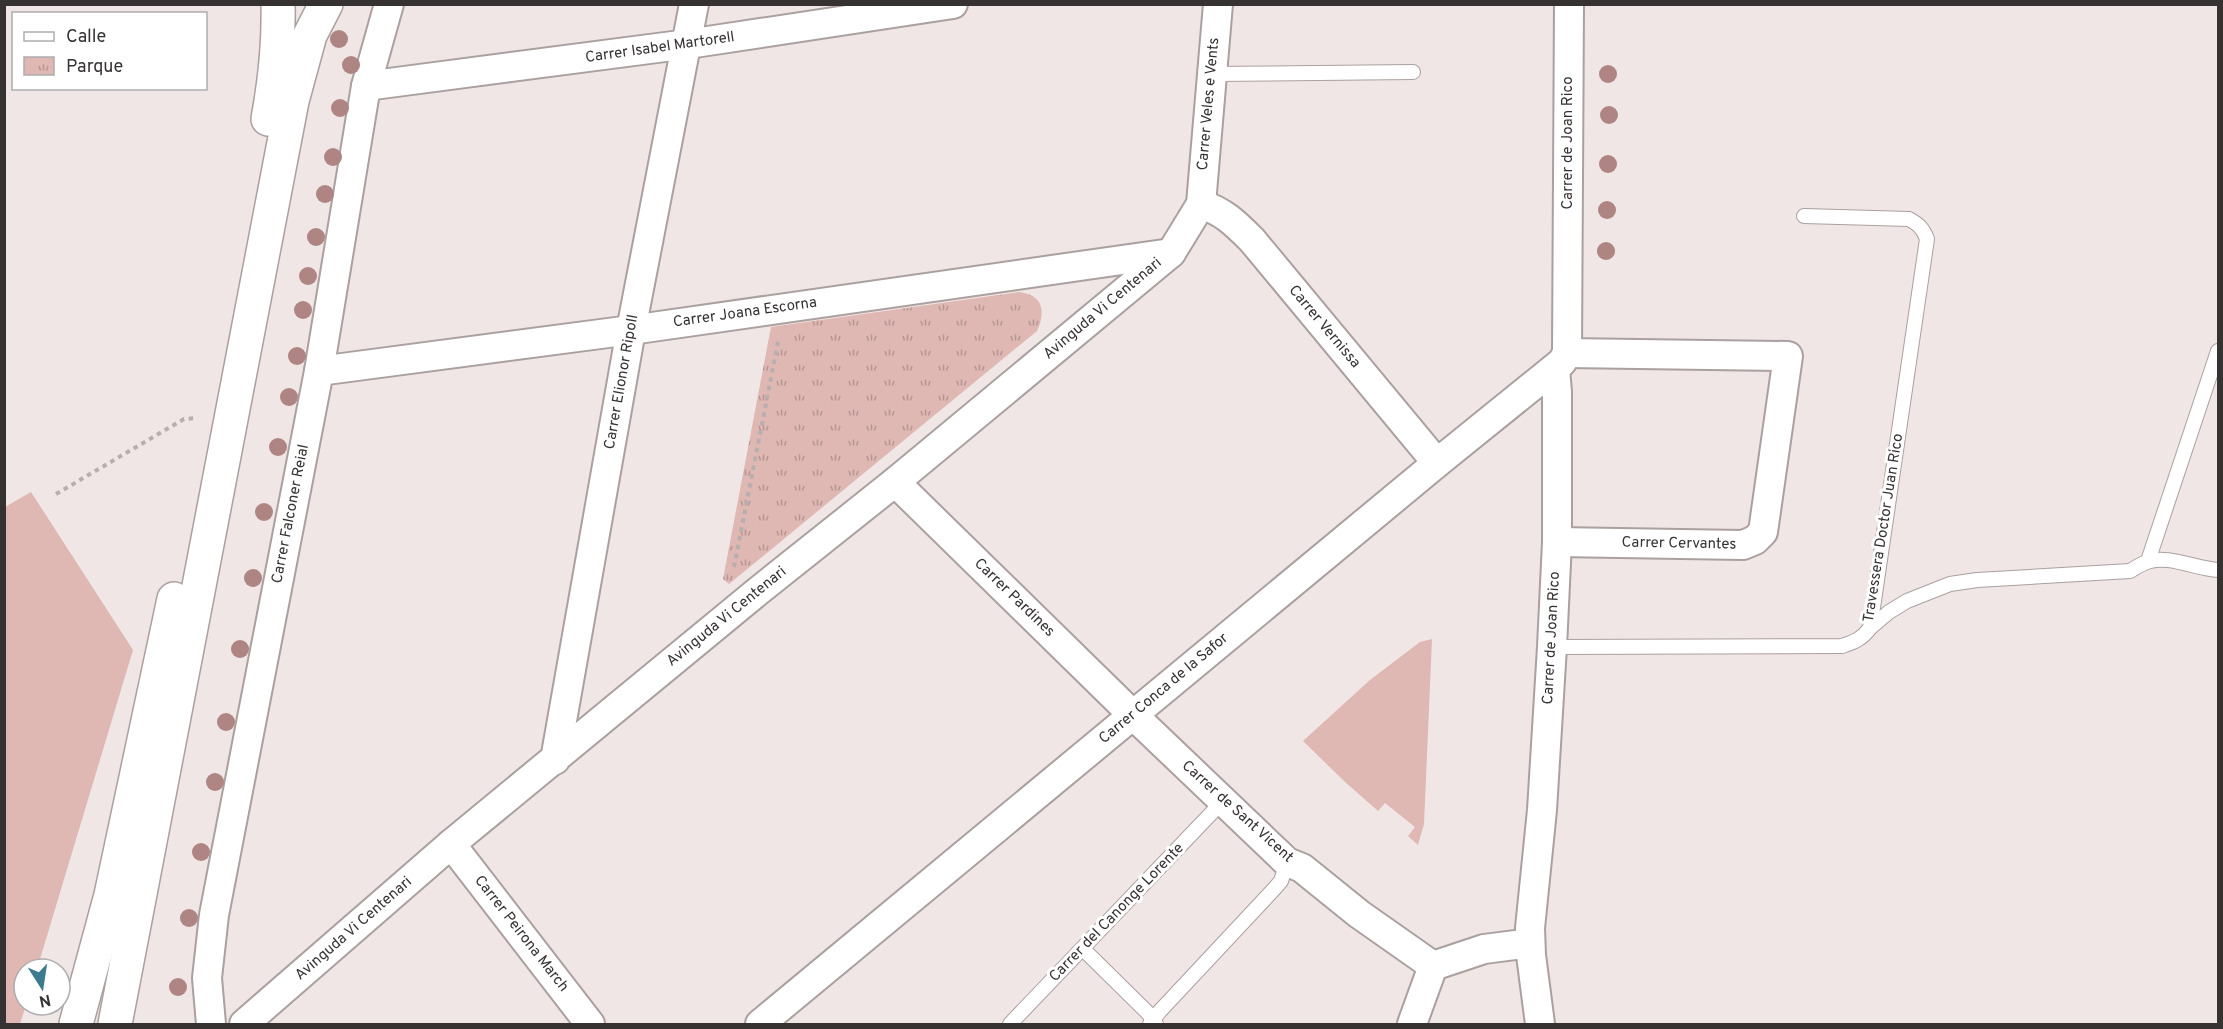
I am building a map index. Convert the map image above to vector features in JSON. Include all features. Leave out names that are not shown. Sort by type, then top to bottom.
[{"type":"main road","points":[[76,1024],[111,895],[212,420],[273,91],[279,29],[278,4]]},
{"type":"main road","points":[[115,1024],[292,101],[310,35],[326,4]]},
{"type":"street","name":"Carrer Falconer Reial","points":[[211,1024],[207,978],[214,915],[319,371],[366,86],[389,4]]},
{"type":"street","name":"Carrer Elionor Ripoll","points":[[555,760],[631,330],[694,4]]},
{"type":"street","name":"Carrer Isabel Martorell","points":[[366,86],[688,44],[953,4]]},
{"type":"street","name":"Carrer Veles e Vents","points":[[1201,204],[1218,4]]},
{"type":"street","name":"Carrer de Joan Rico","points":[[1540,1024],[1530,943],[1531,906],[1542,810],[1557,542],[1557,392],[1561,361],[1569,4]]},
{"type":"street","name":"Avinguda Vi Centenari","points":[[244,1024],[452,844],[1171,253],[1201,204]]},
{"type":"street","name":"Carrer Vernissa","points":[[1201,204],[1219,210],[1252,240],[1437,463]]},
{"type":"street","name":"Carrer Joana Escorna","points":[[319,371],[631,330],[1171,253]]},
{"type":"street","name":"Carrer Cervantes","points":[[1557,542],[1743,545],[1755,540],[1763,532],[1788,356],[1561,361]]},
{"type":"street","name":"Carrer Conca de la Safor","points":[[760,1024],[1561,361]]},
{"type":"street","name":"Carrer Pardines","points":[[895,482],[1133,715]]},
{"type":"street","name":"Carrer de Sant Vicent","points":[[1133,715],[1287,862],[1302,868],[1359,914],[1433,966]]},
{"type":"street","name":"Carrer Peirona March","points":[[452,844],[591,1024]]},
{"type":"street","points":[[1412,1024],[1433,966],[1485,949],[1530,943]]},
{"type":"lane","points":[[1211,74],[1413,72]]},
{"type":"lane","name":"Travessera Doctor Juan Rico","points":[[1552,647],[1842,646],[1865,636],[1869,628],[1927,239],[1918,224],[1909,219],[1804,216]]},
{"type":"lane","points":[[2148,561],[2218,351]]},
{"type":"lane","points":[[1869,628],[1888,612],[1950,584],[1977,580],[2130,571],[2148,561],[2170,561],[2200,569],[2218,570]]},
{"type":"lane","name":"Carrer del Canonge Lorente","points":[[1010,1024],[1223,801]]},
{"type":"lane","points":[[1153,1024],[1159,1012],[1281,881],[1287,862]]},
{"type":"lane","points":[[1083,949],[1148,1013],[1153,1024]]},
{"type":"path","points":[[757,592],[734,567],[784,308]]},
{"type":"path","points":[[56,494],[184,419],[192,417],[212,420]]},
{"type":"green space","points":[[1019,292],[1038,300],[1042,311],[1037,331],[729,584],[723,579],[771,327]]},
{"type":"green space","points":[[31,492],[133,650],[41,957],[12,957],[12,1017],[22,1017],[20,1024],[5,1024],[5,507]]},
{"type":"green space","points":[[1432,639],[1424,824],[1418,845],[1408,836],[1415,827],[1385,803],[1378,811],[1303,741],[1370,680],[1420,642]]}]
